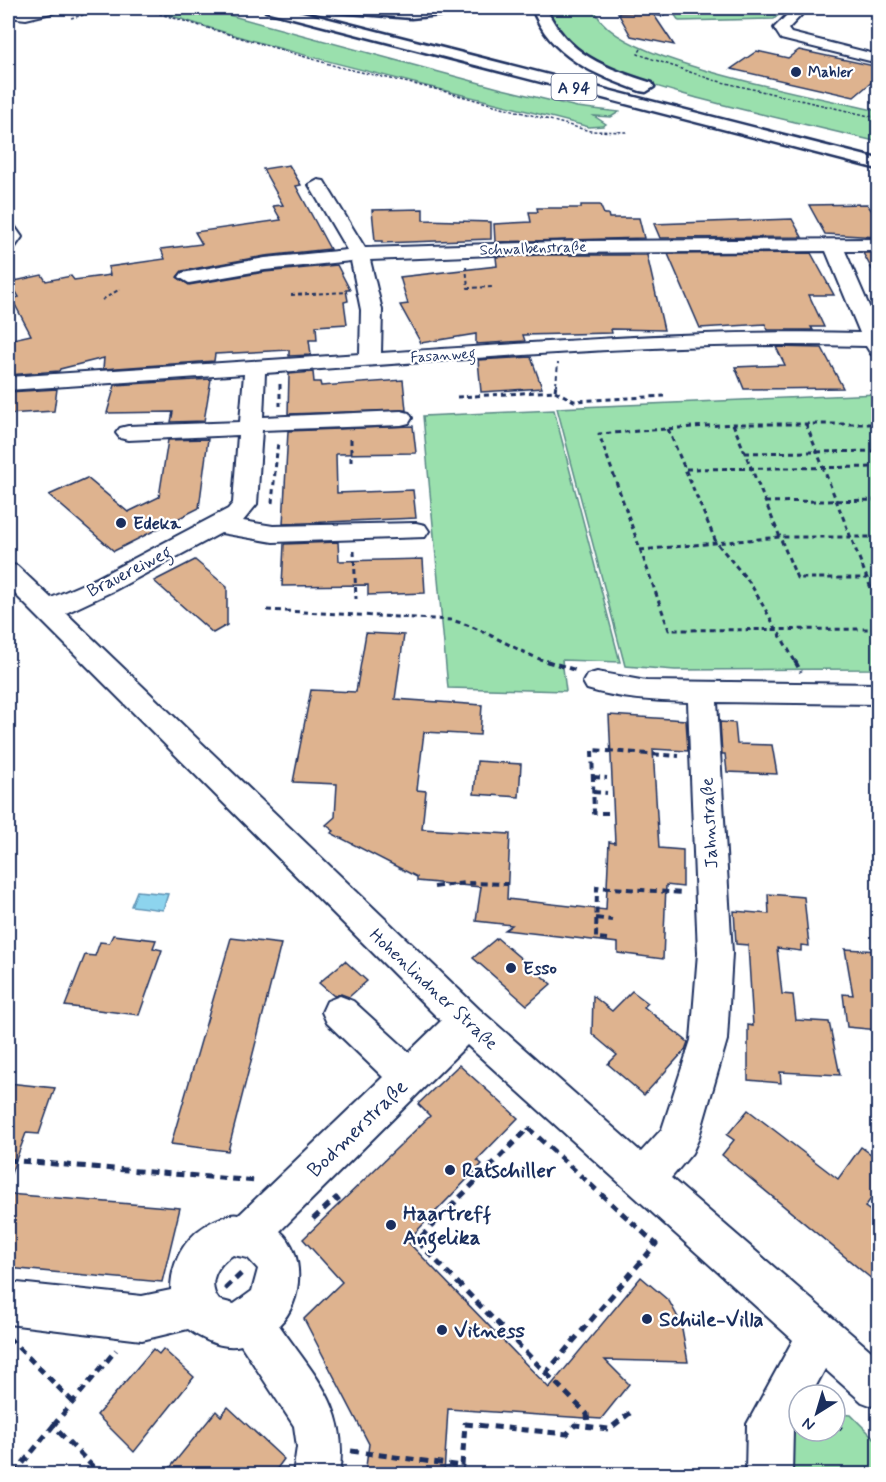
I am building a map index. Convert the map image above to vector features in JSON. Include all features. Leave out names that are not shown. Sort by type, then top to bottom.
[{"type":"highway","name":"A 94","points":[[271,8],[879,164]]},
{"type":"highway","name":"A 94","points":[[305,8],[879,153]]},
{"type":"highway","points":[[333,8],[411,14],[470,8]]},
{"type":"highway","points":[[539,8],[546,25],[558,41],[586,62],[721,114]]},
{"type":"street","points":[[8,13],[26,15],[55,8]]},
{"type":"street","points":[[801,8],[781,28],[786,36],[879,59]]},
{"type":"street","points":[[318,185],[339,215],[360,253],[370,291],[373,336],[370,360]]},
{"type":"street","points":[[8,231],[12,237],[8,243]]},
{"type":"street","name":"Schwalbenstraße","points":[[189,277],[249,264],[360,253],[465,250],[630,254],[879,244]]},
{"type":"street","points":[[833,245],[877,343]]},
{"type":"street","name":"Fasanweg","points":[[8,383],[559,347],[770,337],[877,343]]},
{"type":"street","name":"Brauereiweg","points":[[46,611],[220,525],[237,514],[245,504],[255,367]]},
{"type":"street","points":[[128,433],[401,418]]},
{"type":"street","points":[[220,525],[273,534],[416,531]]},
{"type":"street","name":"Hohenlindner Straße","points":[[8,572],[466,1021],[819,1336],[879,1386]]},
{"type":"street","points":[[597,682],[646,692],[879,694]]},
{"type":"street","name":"Jahnstraße","points":[[643,1180],[678,1140],[709,1040],[715,953],[702,693]]},
{"type":"street","points":[[340,1012],[409,1077]]},
{"type":"street","name":"Bodmerstraße","points":[[265,1247],[299,1185],[466,1021]]},
{"type":"street","points":[[233,1234],[265,1247],[279,1274],[278,1288],[271,1302],[250,1321],[236,1325],[223,1325],[199,1309],[192,1292],[192,1276],[197,1261],[207,1248],[219,1239],[233,1234]]},
{"type":"street","points":[[8,1303],[142,1318],[199,1309]]},
{"type":"street","points":[[250,1321],[316,1418],[318,1461]]},
{"type":"street","points":[[769,1474],[770,1424],[819,1336]]},
{"type":"path","points":[[140,8],[339,67],[440,90],[590,130],[628,132]]},
{"type":"path","points":[[641,49],[638,54],[704,77],[879,118]]},
{"type":"path","points":[[465,250],[468,288],[494,287]]},
{"type":"path","points":[[102,300],[120,289]]},
{"type":"path","points":[[291,295],[370,291]]},
{"type":"path","points":[[555,391],[559,347]]},
{"type":"path","points":[[457,397],[555,391],[574,401],[664,396]]},
{"type":"path","points":[[351,420],[351,464]]},
{"type":"path","points":[[733,424],[797,578],[867,578]]},
{"type":"path","points":[[879,429],[875,424],[733,424],[599,434],[669,630],[777,632],[879,629]]},
{"type":"path","points":[[806,424],[879,606]]},
{"type":"path","points":[[668,429],[716,542],[750,583],[800,669],[809,695]]},
{"type":"path","points":[[745,453],[879,451]]},
{"type":"path","points":[[686,470],[879,467]]},
{"type":"path","points":[[765,502],[879,500]]},
{"type":"path","points":[[354,532],[356,599]]},
{"type":"path","points":[[640,550],[780,537],[879,537]]},
{"type":"path","points":[[267,610],[451,620],[496,635],[542,661],[574,670],[597,682]]},
{"type":"path","points":[[608,813],[594,813],[591,750],[705,758]]},
{"type":"path","points":[[592,777],[607,778]]},
{"type":"path","points":[[593,792],[607,793]]},
{"type":"path","points":[[434,887],[465,883],[508,884]]},
{"type":"path","points":[[607,939],[596,938],[597,886],[712,896]]},
{"type":"path","points":[[596,918],[612,920]]},
{"type":"path","points":[[417,1241],[528,1128],[656,1244],[546,1373]]},
{"type":"path","points":[[8,1160],[299,1185]]},
{"type":"path","points":[[199,1309],[265,1247],[300,1232],[336,1198],[340,1203]]},
{"type":"path","points":[[412,1236],[587,1414],[588,1426]]},
{"type":"path","points":[[14,1474],[142,1318]]},
{"type":"path","points":[[8,1336],[73,1402]]},
{"type":"path","points":[[318,1461],[462,1466],[465,1424],[567,1434],[576,1425],[609,1429],[630,1413]]},
{"type":"path","points":[[54,1426],[100,1474]]},
{"type":"green space","points":[[148,8],[203,8],[502,89],[577,107],[619,112],[611,117],[594,116],[606,124],[589,127],[312,57]]},
{"type":"green space","points":[[547,8],[593,8],[603,23],[622,38],[690,66],[732,78],[878,111],[878,142],[742,110],[626,76],[586,56],[573,46],[557,29]]},
{"type":"green space","points":[[670,8],[786,8],[774,19],[679,21]]},
{"type":"green space","points":[[878,394],[878,669],[675,670],[625,666],[557,408]]},
{"type":"green space","points":[[554,410],[620,662],[562,660],[566,691],[448,688],[423,416]]},
{"type":"green space","points":[[847,1415],[851,1415],[878,1442],[878,1474],[786,1474],[777,1443],[787,1433],[787,1443],[847,1443]]},
{"type":"water","points":[[137,891],[168,894],[163,910],[131,906]]},
{"type":"building","points":[[652,12],[674,45],[631,36],[618,13]]},
{"type":"building","name":"Mahler","points":[[799,50],[879,67],[879,76],[854,97],[731,69],[757,51],[788,58]]},
{"type":"building","points":[[289,165],[301,185],[296,186],[330,249],[265,256],[182,271],[177,277],[189,285],[265,272],[337,265],[350,290],[346,290],[348,301],[344,302],[347,324],[316,326],[317,340],[309,340],[311,355],[289,356],[289,350],[215,354],[214,361],[103,369],[104,358],[59,371],[8,375],[8,340],[31,335],[12,299],[19,297],[10,282],[42,275],[46,281],[71,276],[74,280],[110,275],[108,267],[165,259],[161,249],[202,244],[195,232],[281,220],[273,206],[283,205],[263,169]]},
{"type":"building","points":[[867,204],[872,211],[879,211],[879,237],[825,234],[809,205]]},
{"type":"building","points":[[581,205],[600,205],[604,214],[608,214],[609,218],[639,218],[644,238],[495,242],[494,224],[531,222],[529,212],[538,212],[537,208],[581,208]]},
{"type":"building","points":[[423,209],[423,220],[491,222],[491,239],[382,243],[382,241],[375,241],[372,210]]},
{"type":"building","points":[[792,219],[802,237],[660,238],[654,224]]},
{"type":"building","points":[[811,253],[834,295],[809,295],[824,327],[811,327],[813,330],[768,330],[765,324],[700,328],[668,254]]},
{"type":"building","points":[[863,253],[879,253],[879,282]]},
{"type":"building","points":[[647,255],[664,330],[611,329],[612,333],[523,335],[525,341],[476,344],[476,334],[421,343],[400,305],[408,304],[400,277],[497,266],[496,257]]},
{"type":"building","points":[[776,347],[822,348],[843,388],[744,389],[735,367],[785,365]]},
{"type":"building","points":[[531,357],[542,388],[481,392],[478,360]]},
{"type":"building","points":[[313,372],[314,382],[320,382],[321,386],[403,380],[406,410],[288,414],[289,374]]},
{"type":"building","points":[[211,379],[204,421],[171,422],[173,412],[107,413],[115,385]]},
{"type":"building","points":[[57,389],[54,411],[8,414],[8,392]]},
{"type":"building","points":[[413,426],[416,453],[336,454],[337,493],[413,490],[416,518],[283,524],[288,431]]},
{"type":"building","points":[[208,439],[199,508],[114,551],[49,495],[87,478],[128,512],[159,497],[168,440]]},
{"type":"building","points":[[338,542],[339,561],[423,559],[425,593],[368,595],[368,585],[282,586],[284,544]]},
{"type":"building","points":[[195,560],[227,587],[227,625],[213,633],[154,581]]},
{"type":"building","points":[[366,633],[404,635],[395,699],[482,705],[480,735],[424,732],[417,790],[426,791],[422,829],[510,834],[507,899],[606,910],[609,842],[615,843],[609,715],[686,720],[688,751],[653,749],[659,848],[683,850],[683,887],[666,885],[663,959],[618,953],[618,943],[505,930],[512,925],[476,921],[481,887],[417,881],[417,877],[331,833],[334,831],[326,825],[335,817],[337,784],[293,782],[311,690],[356,692]]},
{"type":"building","points":[[720,722],[735,723],[737,744],[772,745],[777,774],[727,772],[725,754],[722,754]]},
{"type":"building","points":[[477,761],[521,764],[519,797],[474,794]]},
{"type":"building","points":[[768,894],[804,897],[809,946],[801,945],[801,951],[777,948],[782,994],[793,995],[796,1020],[829,1022],[840,1075],[780,1072],[781,1083],[748,1080],[748,1025],[753,1026],[748,945],[736,944],[734,911],[769,914]]},
{"type":"building","points":[[113,935],[156,940],[153,948],[162,950],[139,1015],[65,1006],[85,955],[95,956],[100,942],[109,943]]},
{"type":"building","points":[[231,938],[281,944],[228,1151],[171,1144]]},
{"type":"building","points":[[497,938],[551,984],[527,1005],[473,958]]},
{"type":"building","points":[[845,949],[879,951],[879,1030],[847,1027],[843,994],[853,995]]},
{"type":"building","points":[[345,961],[367,981],[349,997],[341,994],[334,996],[319,983]]},
{"type":"building","points":[[632,991],[648,1003],[644,1007],[688,1042],[685,1050],[644,1095],[608,1064],[617,1055],[592,1034],[593,996],[612,1011]]},
{"type":"building","points":[[459,1065],[518,1118],[477,1160],[482,1164],[407,1241],[549,1388],[641,1277],[669,1301],[681,1323],[688,1362],[605,1360],[629,1384],[601,1419],[448,1409],[444,1474],[365,1474],[369,1444],[304,1319],[342,1282],[303,1239],[430,1116],[418,1104]]},
{"type":"building","points":[[8,1083],[55,1088],[39,1134],[26,1133],[10,1176],[8,1175]]},
{"type":"building","points":[[748,1110],[838,1179],[861,1147],[879,1160],[879,1187],[865,1207],[879,1217],[879,1285],[722,1155],[734,1140],[727,1135]]},
{"type":"building","points":[[8,1194],[180,1208],[162,1282],[8,1268]]},
{"type":"building","points":[[153,1349],[159,1354],[163,1349],[194,1377],[134,1452],[97,1415]]},
{"type":"building","points":[[228,1407],[284,1459],[273,1474],[165,1474],[216,1411],[221,1416]]},
{"type":"place","name":"Mahler","points":[[796,72]]},
{"type":"place","name":"Edeka","points":[[121,523]]},
{"type":"place","name":"Esso","points":[[511,968]]},
{"type":"place","name":"Ratschiller","points":[[450,1170]]},
{"type":"place","name":"Haartreff Angelika","points":[[391,1225]]},
{"type":"place","name":"Schüle-Villa","points":[[647,1319]]},
{"type":"place","name":"Vitness","points":[[442,1330]]}]
